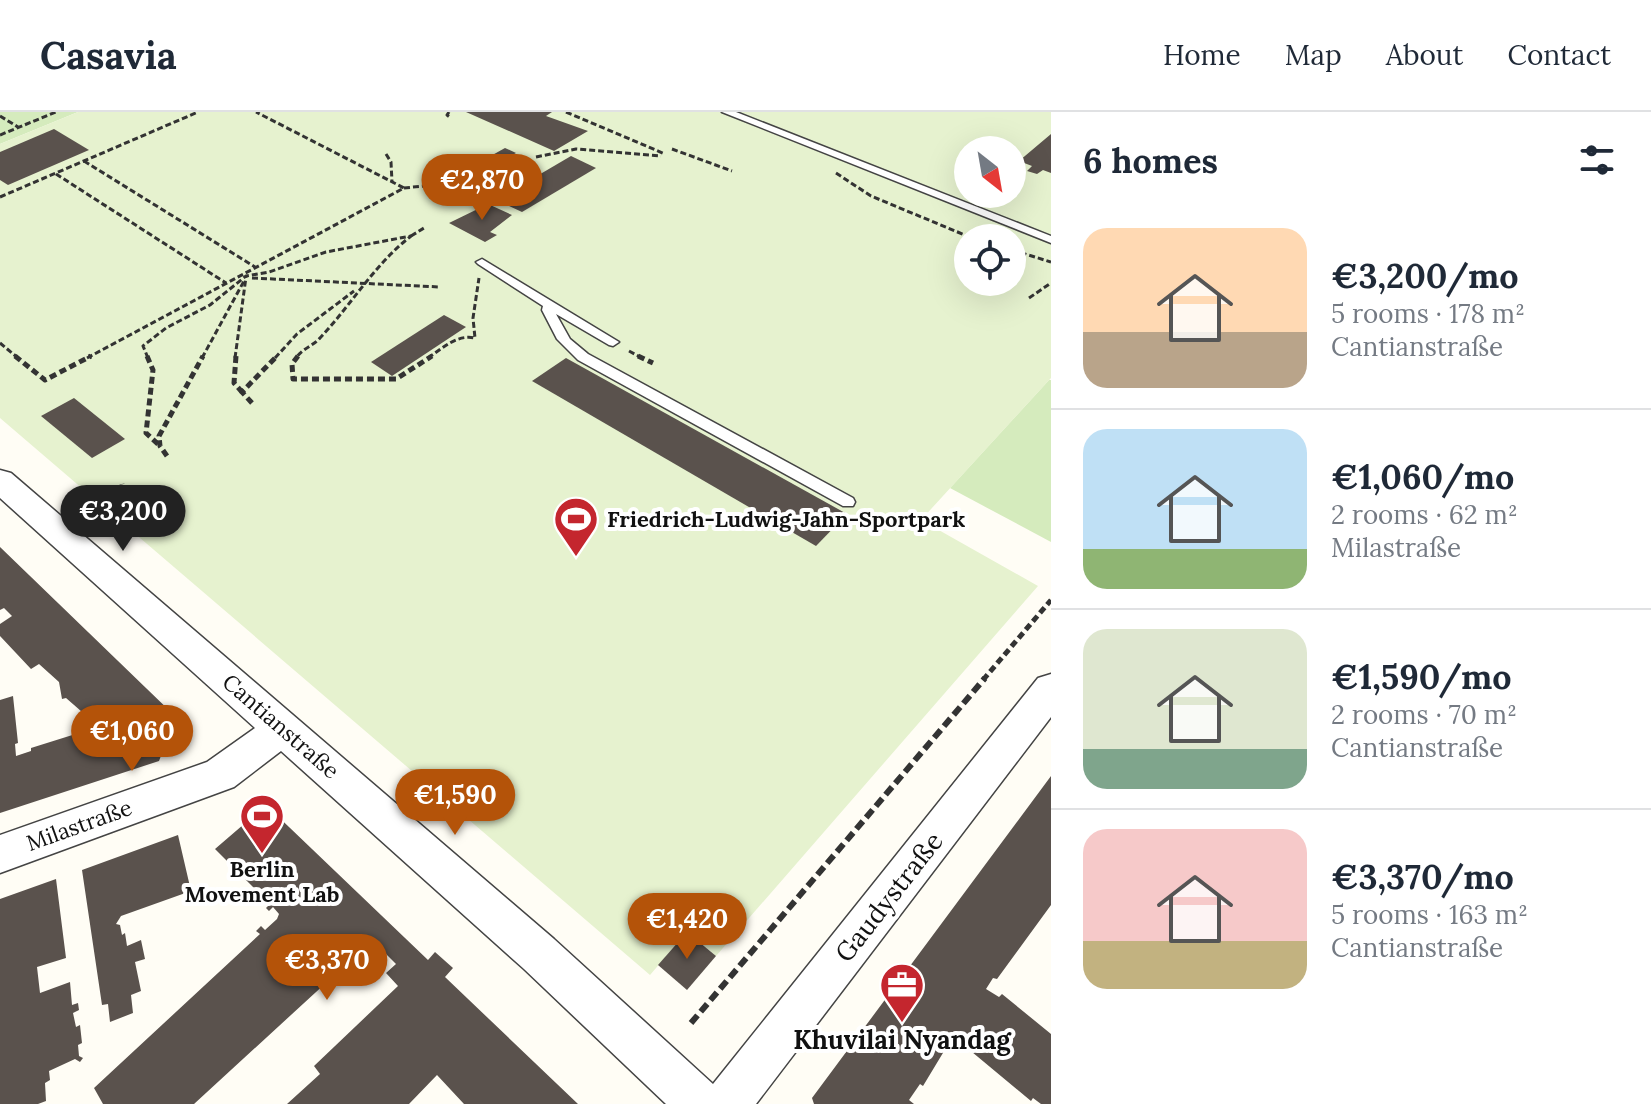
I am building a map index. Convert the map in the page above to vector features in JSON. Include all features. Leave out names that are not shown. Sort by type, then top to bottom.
[{"type":"street","name":"Cantianstraße","points":[[0,481],[539,954],[700,1104]]},
{"type":"street","name":"Gaudystraße","points":[[727,1104],[1051,689]]},
{"type":"street","name":"Milastraße","points":[[0,854],[220,775],[283,728]]},
{"type":"lane","points":[[727,112],[1051,240]]},
{"type":"lane","points":[[482,262],[613,342]]},
{"type":"lane","points":[[550,305],[548,310],[560,336],[583,357],[848,502]]},
{"type":"path","points":[[0,135],[56,112]]},
{"type":"path","points":[[0,197],[198,112]]},
{"type":"path","points":[[256,112],[404,188]]},
{"type":"path","points":[[439,112],[449,115]]},
{"type":"path","points":[[536,157],[576,149],[663,155],[566,112]]},
{"type":"path","points":[[0,116],[19,127]]},
{"type":"path","points":[[672,149],[732,171]]},
{"type":"path","points":[[386,154],[391,162],[392,182]]},
{"type":"path","points":[[84,161],[256,267]]},
{"type":"path","points":[[834,169],[836,175],[871,196],[954,231]]},
{"type":"path","points":[[55,174],[226,283]]},
{"type":"path","points":[[167,456],[146,433],[153,370],[143,346],[166,328],[210,305],[256,267],[404,188],[454,183],[472,192]]},
{"type":"path","points":[[424,228],[387,255],[328,331],[301,351],[292,364],[293,379],[396,379],[455,340],[466,336],[475,338],[473,318],[482,262]]},
{"type":"path","points":[[0,343],[45,380],[245,275],[269,272],[326,252],[411,236]]},
{"type":"path","points":[[1026,254],[1051,262]]},
{"type":"path","points":[[245,275],[440,287]]},
{"type":"path","points":[[245,275],[244,313],[234,358],[234,383],[252,403]]},
{"type":"path","points":[[160,446],[159,436],[169,415],[245,275]]},
{"type":"path","points":[[1029,298],[1051,283]]},
{"type":"path","points":[[242,392],[297,334],[363,284]]},
{"type":"path","points":[[613,342],[653,363]]},
{"type":"path","points":[[103,515],[126,501],[122,484]]},
{"type":"path","points":[[691,1023],[1051,600]]},
{"type":"green space","points":[[0,112],[78,112],[0,144]]},
{"type":"green space","name":"Friedrich-Ludwig-Jahn-Sportpark","points":[[78,112],[1051,112],[1051,378],[921,520],[1038,586],[716,956],[687,932],[650,975],[0,418],[0,144]]},
{"type":"green space","points":[[1051,380],[1051,542],[950,488]]},
{"type":"building","points":[[466,112],[552,112],[546,116],[588,131],[554,151]]},
{"type":"building","points":[[54,129],[89,150],[8,185],[0,180],[0,152]]},
{"type":"building","points":[[1051,134],[1051,173],[1027,171],[1032,166],[1026,164],[1026,155]]},
{"type":"building","points":[[505,148],[516,153],[464,183],[453,177]]},
{"type":"building","points":[[571,156],[596,168],[522,212],[496,200]]},
{"type":"building","points":[[488,204],[512,215],[490,232],[497,235],[485,242],[449,223]]},
{"type":"building","points":[[444,315],[466,327],[392,376],[371,362]]},
{"type":"building","points":[[566,358],[847,514],[816,546],[532,381]]},
{"type":"building","points":[[74,398],[125,439],[92,458],[41,416]]},
{"type":"building","points":[[0,547],[176,717],[159,761],[0,813],[0,700],[13,696],[18,743],[15,744],[16,756],[31,751],[31,748],[83,734],[97,725],[66,698],[62,699],[59,682],[39,664],[31,669],[0,636],[0,624],[12,616],[4,608],[0,610]]},
{"type":"building","points":[[1051,776],[1051,905],[997,979],[993,978],[986,989],[999,997],[1002,994],[1051,1034],[1051,1104],[1041,1104],[1033,1098],[1031,1101],[966,1047],[968,1044],[955,1033],[923,1086],[920,1084],[909,1100],[914,1104],[814,1104],[812,1098]]},
{"type":"building","points":[[266,805],[428,960],[435,952],[453,968],[445,977],[578,1104],[464,1104],[437,1075],[409,1104],[287,1104],[320,1074],[314,1066],[398,986],[386,973],[396,964],[380,948],[365,962],[358,954],[352,959],[194,1104],[103,1104],[94,1088],[260,934],[256,931],[261,926],[265,930],[277,919],[279,914],[273,907],[269,911],[266,908],[270,904],[215,849]]},
{"type":"building","points":[[178,835],[191,891],[121,916],[116,924],[120,925],[122,935],[125,933],[127,946],[141,940],[145,959],[135,962],[141,991],[131,995],[133,1013],[110,1022],[108,1004],[102,1005],[82,870]]},
{"type":"building","points":[[56,879],[66,958],[37,967],[40,993],[70,982],[72,1005],[78,1003],[79,1010],[73,1013],[76,1027],[80,1025],[82,1043],[78,1045],[79,1056],[83,1058],[80,1062],[75,1059],[49,1071],[50,1080],[45,1083],[46,1101],[38,1104],[0,1104],[0,899]]},
{"type":"building","points":[[687,932],[716,956],[687,990],[658,965]]},
{"type":"place","name":"Friedrich-Ludwig-Jahn-Sportpark","points":[[576,558]]},
{"type":"place","name":"Berlin Movement Lab","points":[[262,855]]},
{"type":"place","name":"Khuvilai Nyandag","points":[[902,1024]]}]
